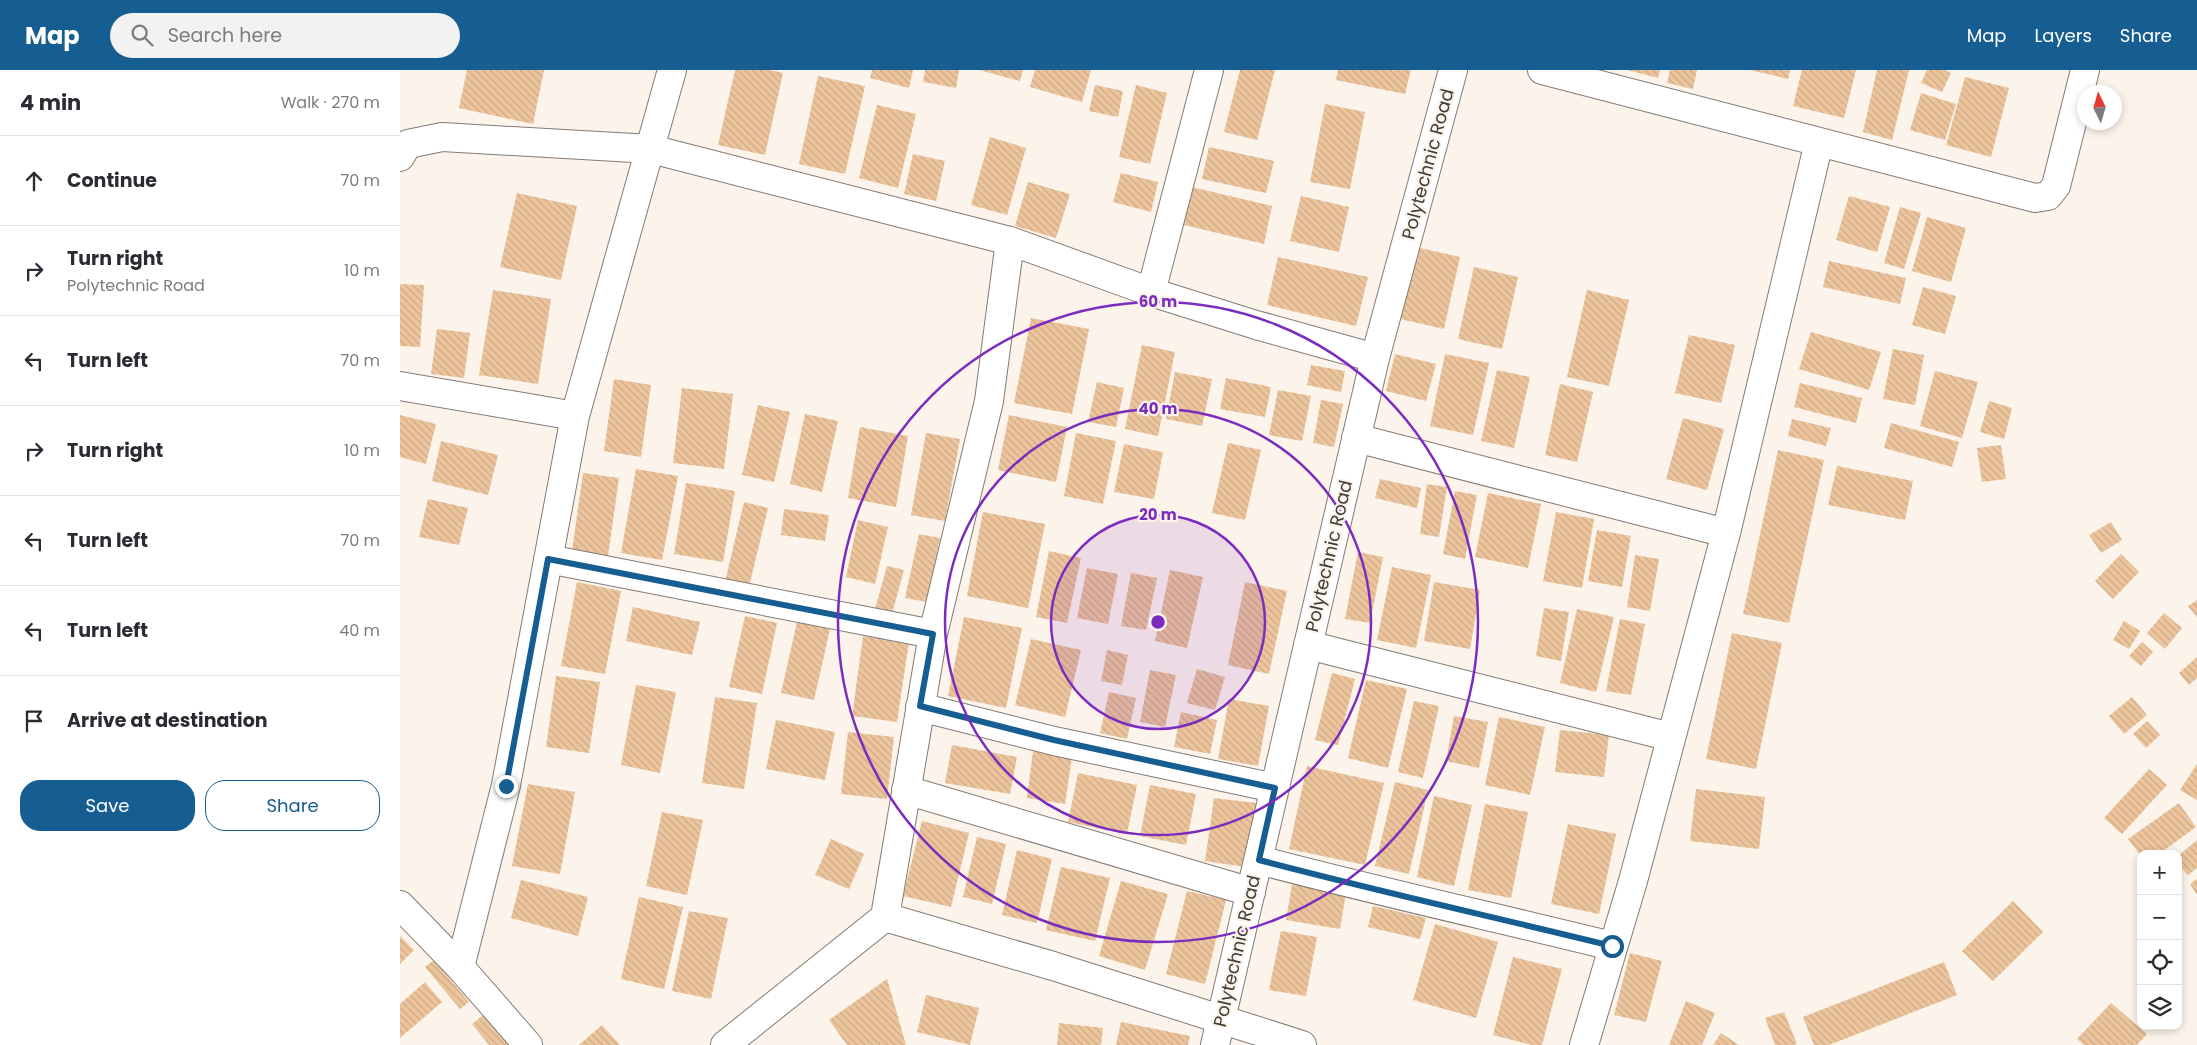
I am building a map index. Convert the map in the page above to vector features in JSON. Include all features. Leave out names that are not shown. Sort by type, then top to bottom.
[{"type":"street","points":[[460,967],[506,786],[575,416],[672,70]]},
{"type":"street","points":[[1151,292],[1209,70]]},
{"type":"street","name":"Polytechnic Road","points":[[1218,1032],[1375,358],[1453,70]]},
{"type":"street","points":[[1542,70],[2035,198],[2048,196],[2056,186],[2085,70]]},
{"type":"street","points":[[400,157],[408,144],[442,137],[651,149],[1010,241],[1151,292],[1256,325],[1375,358]]},
{"type":"street","points":[[1584,1045],[1632,881],[1726,533],[1819,142]]},
{"type":"street","points":[[725,1045],[885,916],[933,634],[989,401],[1010,241]]},
{"type":"street","points":[[400,386],[575,416]]},
{"type":"street","points":[[1356,438],[1726,533]]},
{"type":"street","points":[[548,559],[933,634]]},
{"type":"street","points":[[1308,645],[1671,737]]},
{"type":"street","points":[[920,706],[1054,740],[1275,788]]},
{"type":"street","points":[[906,790],[1251,892]]},
{"type":"street","points":[[1259,860],[1390,894],[1472,911],[1612,946]]},
{"type":"street","points":[[400,905],[460,967],[528,1045]]},
{"type":"street","points":[[885,916],[1053,966],[1218,1032],[1302,1045]]},
{"type":"building","points":[[467,70],[544,70],[533,124],[459,108]]},
{"type":"building","points":[[735,70],[770,70],[783,73],[765,155],[718,145]]},
{"type":"building","points":[[872,70],[913,70],[909,88],[870,78]]},
{"type":"building","points":[[925,70],[959,70],[956,88],[923,82]]},
{"type":"building","points":[[979,70],[1023,70],[1020,81]]},
{"type":"building","points":[[1035,70],[1091,70],[1082,102],[1030,87]]},
{"type":"building","points":[[1240,70],[1275,70],[1257,140],[1224,132]]},
{"type":"building","points":[[1338,70],[1411,70],[1405,94],[1336,80]]},
{"type":"building","points":[[1627,70],[1660,70],[1658,78]]},
{"type":"building","points":[[1670,70],[1697,70],[1693,89],[1667,83]]},
{"type":"building","points":[[1750,70],[1790,70],[1788,79]]},
{"type":"building","points":[[1802,70],[1856,70],[1844,118],[1793,106]]},
{"type":"building","points":[[1877,70],[1909,70],[1892,140],[1863,132]]},
{"type":"building","points":[[1927,70],[1945,70],[1951,73],[1942,92],[1921,83]]},
{"type":"building","points":[[818,76],[865,86],[845,174],[799,164]]},
{"type":"building","points":[[1965,77],[2009,88],[1991,157],[1946,145]]},
{"type":"building","points":[[1095,85],[1123,91],[1118,117],[1089,111]]},
{"type":"building","points":[[1136,85],[1167,93],[1150,164],[1119,157]]},
{"type":"building","points":[[1921,93],[1956,104],[1945,140],[1910,130]]},
{"type":"building","points":[[1325,104],[1365,112],[1350,189],[1310,182]]},
{"type":"building","points":[[877,105],[916,114],[898,188],[859,178]]},
{"type":"building","points":[[990,137],[1026,148],[1007,215],[971,205]]},
{"type":"building","points":[[1209,147],[1274,161],[1266,193],[1202,179]]},
{"type":"building","points":[[913,154],[945,161],[936,201],[904,194]]},
{"type":"building","points":[[1121,173],[1158,182],[1151,212],[1113,202]]},
{"type":"building","points":[[1028,182],[1070,194],[1056,238],[1015,226]]},
{"type":"building","points":[[1192,187],[1272,206],[1264,244],[1184,225]]},
{"type":"building","points":[[517,193],[577,206],[561,280],[500,267]]},
{"type":"building","points":[[1301,196],[1349,207],[1339,252],[1290,241]]},
{"type":"building","points":[[1849,196],[1890,207],[1877,252],[1836,240]]},
{"type":"building","points":[[1900,207],[1921,213],[1904,269],[1884,263]]},
{"type":"building","points":[[1927,217],[1966,228],[1951,282],[1912,271]]},
{"type":"building","points":[[1416,247],[1460,257],[1444,329],[1400,319]]},
{"type":"building","points":[[1278,257],[1368,277],[1356,326],[1267,305]]},
{"type":"building","points":[[1829,261],[1906,278],[1900,304],[1823,287]]},
{"type":"building","points":[[1474,267],[1518,277],[1502,349],[1458,339]]},
{"type":"building","points":[[400,284],[424,285],[420,347],[400,346]]},
{"type":"building","points":[[1923,287],[1956,296],[1945,334],[1912,325]]},
{"type":"building","points":[[493,290],[551,299],[538,384],[479,375]]},
{"type":"building","points":[[1587,290],[1629,300],[1609,386],[1567,377]]},
{"type":"building","points":[[1031,318],[1089,329],[1072,414],[1014,403]]},
{"type":"building","points":[[437,329],[470,333],[464,378],[431,374]]},
{"type":"building","points":[[1811,332],[1881,352],[1869,390],[1799,369]]},
{"type":"building","points":[[1689,335],[1735,345],[1721,403],[1675,393]]},
{"type":"building","points":[[1142,345],[1175,352],[1158,436],[1125,429]]},
{"type":"building","points":[[1893,349],[1924,355],[1915,405],[1883,399]]},
{"type":"building","points":[[1395,354],[1436,364],[1426,401],[1386,391]]},
{"type":"building","points":[[1445,354],[1489,363],[1473,435],[1430,426]]},
{"type":"building","points":[[1311,365],[1345,371],[1341,392],[1307,385]]},
{"type":"building","points":[[1497,370],[1530,377],[1514,448],[1481,441]]},
{"type":"building","points":[[1935,371],[1978,382],[1962,438],[1920,426]]},
{"type":"building","points":[[1175,372],[1212,379],[1202,426],[1166,419]]},
{"type":"building","points":[[1226,378],[1271,387],[1265,417],[1220,409]]},
{"type":"building","points":[[614,379],[651,385],[641,457],[604,451]]},
{"type":"building","points":[[1097,382],[1124,388],[1116,427],[1088,422]]},
{"type":"building","points":[[1800,383],[1862,398],[1856,423],[1794,407]]},
{"type":"building","points":[[1560,384],[1593,392],[1577,462],[1545,455]]},
{"type":"building","points":[[682,388],[733,394],[724,469],[673,463]]},
{"type":"building","points":[[1278,390],[1311,396],[1302,441],[1269,435]]},
{"type":"building","points":[[1321,400],[1343,404],[1334,447],[1313,443]]},
{"type":"building","points":[[1989,401],[2012,408],[2004,439],[1980,432]]},
{"type":"building","points":[[758,405],[790,412],[774,482],[742,475]]},
{"type":"building","points":[[805,414],[838,421],[822,492],[790,484]]},
{"type":"building","points":[[400,415],[436,424],[426,464],[400,457]]},
{"type":"building","points":[[1009,415],[1067,427],[1056,482],[998,470]]},
{"type":"building","points":[[1683,418],[1724,429],[1707,490],[1666,479]]},
{"type":"building","points":[[1792,419],[1831,428],[1826,446],[1788,436]]},
{"type":"building","points":[[1891,423],[1959,442],[1952,467],[1884,448]]},
{"type":"building","points":[[860,427],[908,436],[896,507],[848,498]]},
{"type":"building","points":[[926,433],[960,439],[945,521],[911,515]]},
{"type":"building","points":[[1076,433],[1116,441],[1103,504],[1064,496]]},
{"type":"building","points":[[441,441],[498,455],[488,495],[432,481]]},
{"type":"building","points":[[1228,443],[1261,450],[1245,520],[1212,513]]},
{"type":"building","points":[[1124,444],[1163,452],[1154,499],[1114,492]]},
{"type":"building","points":[[2001,445],[2006,479],[1982,482],[1977,448]]},
{"type":"building","points":[[1778,450],[1824,460],[1789,623],[1743,614]]},
{"type":"building","points":[[1837,466],[1913,481],[1905,520],[1828,505]]},
{"type":"building","points":[[636,469],[678,476],[662,560],[621,553]]},
{"type":"building","points":[[583,473],[619,478],[608,556],[572,551]]},
{"type":"building","points":[[1380,479],[1421,488],[1417,508],[1375,498]]},
{"type":"building","points":[[686,483],[735,491],[723,562],[674,554]]},
{"type":"building","points":[[1427,484],[1447,487],[1439,537],[1420,534]]},
{"type":"building","points":[[1455,491],[1477,495],[1465,559],[1443,554]]},
{"type":"building","points":[[1488,493],[1541,504],[1528,568],[1475,557]]},
{"type":"building","points":[[428,499],[468,508],[459,545],[419,537]]},
{"type":"building","points":[[744,502],[768,508],[748,591],[724,586]]},
{"type":"building","points":[[784,509],[829,515],[825,541],[781,535]]},
{"type":"building","points":[[983,512],[1045,524],[1028,608],[967,596]]},
{"type":"building","points":[[1556,512],[1594,519],[1582,588],[1543,581]]},
{"type":"building","points":[[858,520],[888,527],[875,584],[846,577]]},
{"type":"building","points":[[2111,522],[2122,540],[2101,553],[2089,535]]},
{"type":"building","points":[[1597,530],[1631,536],[1622,587],[1588,581]]},
{"type":"building","points":[[919,534],[940,538],[927,602],[905,598]]},
{"type":"building","points":[[1049,551],[1081,558],[1067,623],[1036,617]]},
{"type":"building","points":[[1358,552],[1383,557],[1370,623],[1345,619]]},
{"type":"building","points":[[2121,554],[2139,572],[2113,599],[2095,581]]},
{"type":"building","points":[[1635,555],[1659,559],[1650,611],[1627,607]]},
{"type":"building","points":[[887,566],[904,570],[892,614],[875,609]]},
{"type":"building","points":[[1392,567],[1431,575],[1416,648],[1377,640]]},
{"type":"building","points":[[1087,568],[1118,574],[1108,624],[1077,618]]},
{"type":"building","points":[[1170,570],[1203,577],[1187,648],[1155,641]]},
{"type":"building","points":[[1131,573],[1157,578],[1146,630],[1121,626]]},
{"type":"building","points":[[577,582],[621,591],[605,674],[561,666]]},
{"type":"building","points":[[1245,582],[1287,591],[1269,674],[1228,665]]},
{"type":"building","points":[[1434,582],[1480,590],[1470,649],[1424,641]]},
{"type":"building","points":[[2197,600],[2197,617],[2188,606]]},
{"type":"building","points":[[633,607],[700,622],[692,655],[626,641]]},
{"type":"building","points":[[1544,608],[1569,612],[1561,661],[1536,656]]},
{"type":"building","points":[[1577,609],[1614,617],[1596,692],[1560,683]]},
{"type":"building","points":[[2164,613],[2182,628],[2165,649],[2147,633]]},
{"type":"building","points":[[745,616],[777,623],[762,694],[729,687]]},
{"type":"building","points":[[964,617],[1022,628],[1006,708],[948,696]]},
{"type":"building","points":[[1620,619],[1645,624],[1631,695],[1606,691]]},
{"type":"building","points":[[2124,621],[2140,631],[2129,649],[2113,640]]},
{"type":"building","points":[[797,622],[830,629],[814,700],[781,693]]},
{"type":"building","points":[[1732,633],[1782,643],[1756,769],[1706,759]]},
{"type":"building","points":[[863,636],[909,642],[897,722],[852,716]]},
{"type":"building","points":[[1031,639],[1081,650],[1065,717],[1015,705]]},
{"type":"building","points":[[2142,642],[2153,652],[2141,666],[2129,656]]},
{"type":"building","points":[[1107,650],[1128,655],[1122,685],[1101,681]]},
{"type":"building","points":[[2197,657],[2197,678],[2189,685],[2179,673]]},
{"type":"building","points":[[1197,669],[1225,677],[1215,710],[1187,703]]},
{"type":"building","points":[[1150,670],[1176,675],[1165,727],[1140,722]]},
{"type":"building","points":[[1332,673],[1355,679],[1338,745],[1315,740]]},
{"type":"building","points":[[556,676],[600,682],[589,753],[546,747]]},
{"type":"building","points":[[1366,680],[1407,689],[1388,768],[1348,758]]},
{"type":"building","points":[[636,685],[676,692],[660,773],[621,765]]},
{"type":"building","points":[[1109,692],[1136,698],[1127,739],[1100,733]]},
{"type":"building","points":[[715,697],[757,703],[744,789],[702,783]]},
{"type":"building","points":[[2132,697],[2147,715],[2124,734],[2109,716]]},
{"type":"building","points":[[1229,699],[1269,706],[1258,766],[1218,759]]},
{"type":"building","points":[[1414,701],[1439,706],[1423,778],[1398,772]]},
{"type":"building","points":[[1181,712],[1217,720],[1210,754],[1174,747]]},
{"type":"building","points":[[1454,716],[1488,722],[1479,768],[1446,761]]},
{"type":"building","points":[[1499,717],[1545,727],[1530,795],[1485,785]]},
{"type":"building","points":[[776,720],[835,732],[825,780],[766,769]]},
{"type":"building","points":[[2147,721],[2160,735],[2146,748],[2133,734]]},
{"type":"building","points":[[1560,730],[1609,735],[1604,777],[1555,772]]},
{"type":"building","points":[[848,732],[894,737],[887,799],[841,794]]},
{"type":"building","points":[[952,745],[1017,757],[1010,794],[945,783]]},
{"type":"building","points":[[1033,751],[1072,757],[1065,804],[1027,798]]},
{"type":"building","points":[[2197,764],[2197,800],[2180,790]]},
{"type":"building","points":[[1307,766],[1384,783],[1365,865],[1289,849]]},
{"type":"building","points":[[2149,769],[2167,785],[2122,834],[2104,818]]},
{"type":"building","points":[[1078,773],[1137,785],[1127,834],[1068,822]]},
{"type":"building","points":[[1395,782],[1428,790],[1409,874],[1375,866]]},
{"type":"building","points":[[528,784],[575,792],[560,874],[512,866]]},
{"type":"building","points":[[1150,785],[1196,794],[1186,845],[1140,836]]},
{"type":"building","points":[[1696,789],[1765,797],[1759,849],[1690,841]]},
{"type":"building","points":[[1434,796],[1472,805],[1454,886],[1417,877]]},
{"type":"building","points":[[1214,798],[1256,803],[1246,867],[1205,861]]},
{"type":"building","points":[[2179,803],[2196,827],[2164,850],[2137,851],[2128,839]]},
{"type":"building","points":[[1485,804],[1528,812],[1511,898],[1468,890]]},
{"type":"building","points":[[662,812],[703,820],[687,895],[646,886]]},
{"type":"building","points":[[922,821],[969,833],[951,907],[903,896]]},
{"type":"building","points":[[1568,824],[1616,834],[1599,914],[1551,904]]},
{"type":"building","points":[[977,837],[1006,844],[992,904],[963,897]]},
{"type":"building","points":[[831,839],[864,854],[849,889],[815,875]]},
{"type":"building","points":[[2197,840],[2197,868],[2188,875],[2182,868],[2182,853]]},
{"type":"building","points":[[1017,850],[1052,859],[1037,923],[1002,915]]},
{"type":"building","points":[[1061,867],[1110,878],[1095,941],[1046,930]]},
{"type":"building","points":[[2197,879],[2197,895],[2190,884]]},
{"type":"building","points":[[521,880],[588,897],[578,936],[511,918]]},
{"type":"building","points":[[1121,881],[1168,894],[1145,970],[1099,956]]},
{"type":"building","points":[[1292,884],[1346,893],[1340,929],[1286,920]]},
{"type":"building","points":[[1187,891],[1226,900],[1205,984],[1166,974]]},
{"type":"building","points":[[639,897],[683,907],[664,989],[621,979]]},
{"type":"building","points":[[2013,901],[2043,932],[1993,981],[1962,951]]},
{"type":"building","points":[[1373,906],[1426,918],[1420,939],[1368,927]]},
{"type":"building","points":[[689,911],[728,918],[711,999],[672,991]]},
{"type":"building","points":[[1435,924],[1498,942],[1476,1018],[1413,1000]]},
{"type":"building","points":[[1281,931],[1317,937],[1306,996],[1269,990]]},
{"type":"building","points":[[400,936],[414,950],[400,964]]},
{"type":"building","points":[[1630,953],[1662,961],[1646,1022],[1614,1015]]},
{"type":"building","points":[[1513,957],[1562,969],[1542,1045],[1532,1045],[1493,1035]]},
{"type":"building","points":[[434,960],[469,1002],[460,1009],[425,967]]},
{"type":"building","points":[[1944,962],[1957,995],[1829,1045],[1814,1045],[1803,1017]]},
{"type":"building","points":[[887,979],[906,1045],[847,1045],[829,1020]]},
{"type":"building","points":[[425,982],[442,1002],[400,1038],[400,1004]]},
{"type":"building","points":[[926,995],[979,1008],[970,1045],[917,1032]]},
{"type":"building","points":[[1686,1001],[1715,1013],[1702,1045],[1669,1045]]},
{"type":"building","points":[[2111,1003],[2137,1025],[2137,1030],[2142,1030],[2147,1034],[2137,1045],[2084,1045],[2077,1039]]},
{"type":"building","points":[[1784,1012],[1797,1044],[1775,1045],[1765,1018]]},
{"type":"building","points":[[486,1013],[512,1045],[489,1045],[472,1024]]},
{"type":"building","points":[[1121,1022],[1190,1036],[1188,1045],[1116,1045]]},
{"type":"building","points":[[1059,1023],[1103,1028],[1101,1045],[1057,1045]]},
{"type":"building","points":[[602,1025],[620,1045],[579,1045]]},
{"type":"building","points":[[1721,1033],[1739,1045],[1713,1045]]},
{"type":"route","points":[[506,786],[548,559],[933,634],[920,706],[1054,740],[1275,788],[1259,860],[1390,894],[1472,911],[1612,946]]}]
